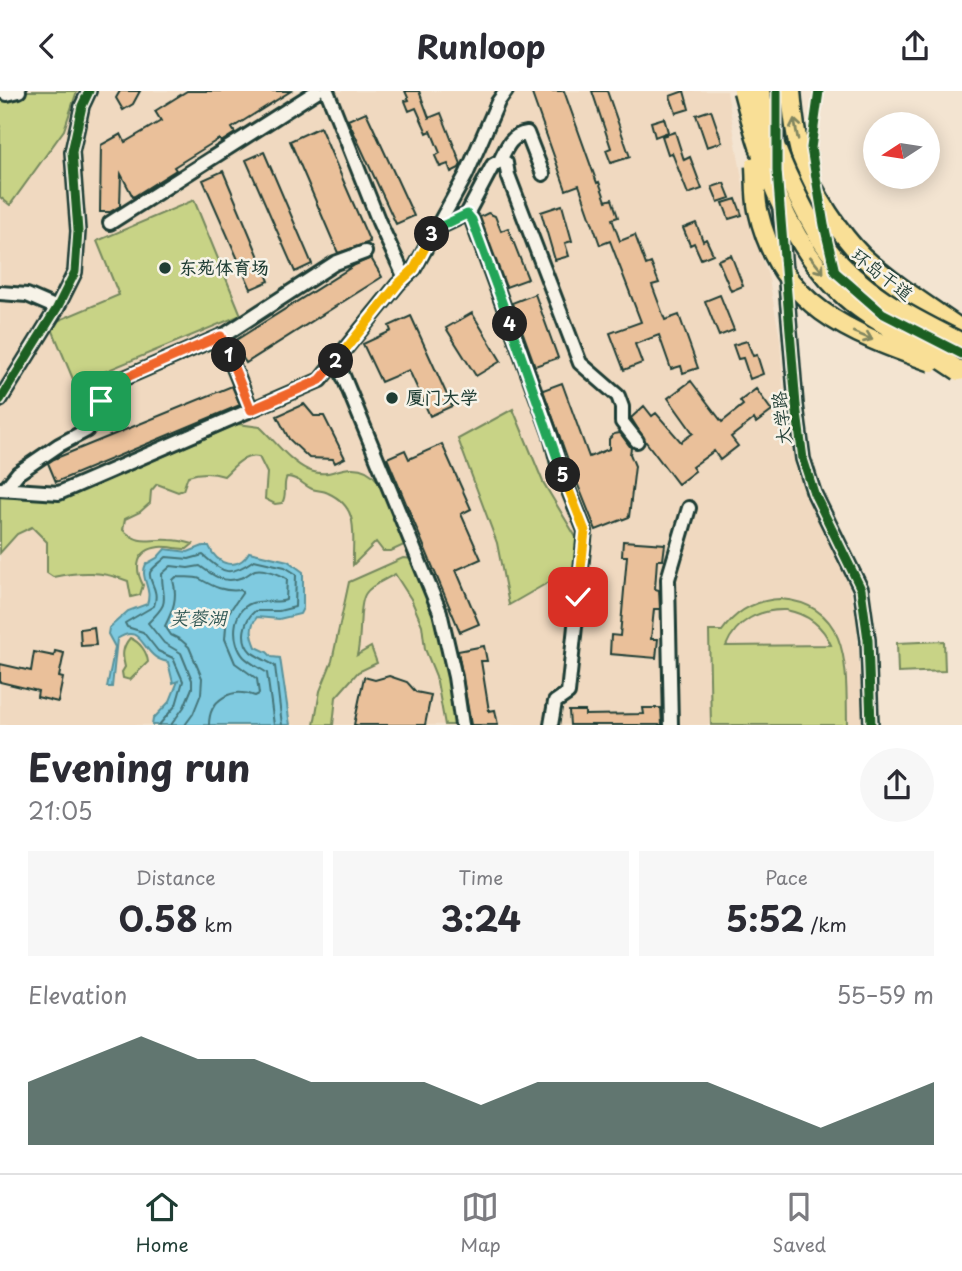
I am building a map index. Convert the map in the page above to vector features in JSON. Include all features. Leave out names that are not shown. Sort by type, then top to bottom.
[{"type":"highway","name":"环岛干道","points":[[743,91],[765,169],[791,227],[812,259],[838,291],[855,305],[960,372]]},
{"type":"highway","name":"环岛干道","points":[[774,92],[777,155],[797,197],[825,245],[848,271],[889,304],[962,343]]},
{"type":"highway","points":[[960,372],[856,333],[829,319],[802,296],[773,256],[758,209],[755,166],[774,92],[793,110],[804,166],[834,222],[862,255],[888,278],[962,330]]},
{"type":"street","points":[[1,91],[7,94],[19,91]]},
{"type":"street","points":[[0,400],[57,308],[75,272],[78,231],[72,152],[82,106],[89,91]]},
{"type":"street","points":[[110,223],[317,91]]},
{"type":"street","points":[[327,91],[379,222],[405,278]]},
{"type":"street","points":[[3,489],[59,493],[320,380],[414,269],[466,175],[498,102],[506,91]]},
{"type":"street","name":"大学路","points":[[774,92],[777,171],[796,405],[803,459],[814,493],[860,589],[868,640],[871,725]]},
{"type":"street","points":[[436,226],[467,214],[487,174],[500,161],[514,137],[527,133],[543,174]]},
{"type":"street","points":[[500,161],[506,163],[508,175],[580,363],[618,396],[622,407],[622,422],[637,441]]},
{"type":"street","points":[[467,214],[472,220],[551,436],[558,464],[585,531],[568,694],[555,702],[551,725]]},
{"type":"street","points":[[3,489],[18,473],[58,445],[87,430],[106,390],[113,383],[221,336],[335,264],[365,252]]},
{"type":"street","points":[[0,293],[27,295],[57,308]]},
{"type":"street","points":[[221,336],[251,410]]},
{"type":"street","points":[[337,361],[440,612],[461,725]]},
{"type":"street","points":[[671,725],[668,579],[689,507]]},
{"type":"shaded area","name":"厦门大学","points":[[77,91],[727,91],[748,214],[769,279],[780,339],[785,416],[797,472],[846,575],[857,621],[862,725],[0,725],[0,197],[11,204],[64,130]]},
{"type":"green space","points":[[0,91],[77,91],[64,130],[10,205],[0,197]]},
{"type":"green space","name":"东苑体育场","points":[[194,200],[241,315],[75,384],[50,324],[119,295],[97,241]]},
{"type":"green space","points":[[513,409],[543,482],[589,559],[509,605],[497,543],[458,439]]},
{"type":"green space","points":[[238,424],[260,427],[288,456],[308,470],[326,473],[350,468],[360,469],[374,476],[383,490],[404,545],[391,551],[383,551],[376,542],[353,565],[352,523],[346,506],[328,493],[312,489],[291,477],[287,477],[282,503],[275,504],[265,499],[267,473],[259,457],[248,457],[224,476],[206,473],[188,476],[183,490],[178,492],[157,484],[151,491],[150,503],[140,512],[125,519],[123,530],[140,540],[176,540],[193,544],[187,549],[159,547],[141,556],[138,572],[143,585],[140,595],[131,597],[128,581],[109,575],[82,573],[53,577],[47,573],[47,542],[32,527],[17,534],[0,553],[0,497],[66,498]]},
{"type":"green space","points":[[403,558],[415,559],[422,579],[445,662],[456,725],[445,725],[436,676],[425,649],[422,625],[411,599],[395,574],[368,590],[362,605],[357,655],[371,647],[377,663],[358,672],[336,697],[333,725],[314,725],[320,691],[332,661],[349,582]]},
{"type":"green space","points":[[771,600],[804,604],[821,613],[833,627],[844,663],[847,725],[711,725],[709,631],[722,631],[740,612]],"holes":[[[776,610],[794,612],[819,627],[831,645],[726,646],[730,637],[750,618]]]},
{"type":"green space","points":[[130,638],[142,648],[148,662],[130,680],[123,678],[122,672],[125,667],[124,648]]},
{"type":"green space","points":[[944,641],[945,671],[898,673],[897,643]]},
{"type":"water","name":"芙蓉湖","points":[[209,546],[217,558],[228,564],[239,562],[249,552],[288,561],[303,572],[303,608],[300,614],[279,619],[257,617],[252,628],[256,647],[272,657],[280,658],[290,725],[152,725],[153,719],[170,701],[178,681],[173,683],[168,662],[160,660],[138,637],[130,634],[117,639],[112,687],[107,687],[115,647],[108,634],[109,628],[128,611],[147,604],[144,574],[146,564],[157,558],[165,549],[188,552]]},
{"type":"building","points":[[120,91],[140,91],[133,104],[123,110],[116,98]]},
{"type":"building","points":[[187,91],[291,91],[232,128],[235,133],[221,142],[219,139],[174,167],[176,170],[133,197],[121,174],[120,206],[110,212],[100,212],[101,145],[121,134],[125,142],[161,121],[155,111]]},
{"type":"building","points":[[405,91],[419,91],[429,118],[441,113],[461,164],[459,168],[451,172],[448,164],[440,167],[435,156],[440,153],[431,131],[427,133],[416,108],[409,111],[405,101],[409,100]]},
{"type":"building","points":[[531,91],[564,91],[597,183],[599,182],[606,201],[612,199],[618,217],[612,219],[620,241],[635,235],[646,265],[651,263],[659,283],[652,285],[665,320],[679,315],[698,368],[683,373],[681,366],[671,369],[659,335],[635,344],[642,363],[624,370],[610,333],[641,322],[610,241],[600,245],[579,185],[566,190]]},
{"type":"building","points":[[592,91],[607,91],[630,157],[611,163],[606,150],[611,148]]},
{"type":"building","points":[[684,91],[689,109],[676,113],[670,96]]},
{"type":"building","points":[[711,110],[722,142],[707,147],[696,115]]},
{"type":"building","points":[[366,112],[414,216],[396,224],[348,120]]},
{"type":"building","points":[[664,118],[668,132],[655,137],[651,122]]},
{"type":"building","points":[[320,127],[370,242],[338,253],[290,141]]},
{"type":"building","points":[[675,132],[684,160],[690,157],[702,189],[688,194],[672,153],[668,154],[662,136]]},
{"type":"building","points":[[264,152],[312,264],[295,272],[246,160]]},
{"type":"building","points":[[223,171],[269,281],[251,289],[203,180]]},
{"type":"building","points":[[724,183],[730,198],[718,202],[712,187]]},
{"type":"building","points":[[736,199],[742,215],[729,219],[723,203]]},
{"type":"building","points":[[562,205],[572,241],[565,243],[569,256],[555,260],[541,212]]},
{"type":"building","points":[[488,213],[495,216],[501,231],[508,228],[528,279],[506,287],[480,217]]},
{"type":"building","points":[[696,223],[703,241],[706,239],[713,254],[701,259],[694,243],[690,245],[683,228]]},
{"type":"building","points":[[731,255],[743,286],[731,291],[718,260]]},
{"type":"building","points":[[371,258],[382,277],[246,363],[233,342],[355,265]]},
{"type":"building","points":[[535,294],[558,358],[535,366],[512,303]]},
{"type":"building","points":[[720,295],[734,330],[719,336],[705,301]]},
{"type":"building","points":[[472,313],[501,361],[476,376],[446,328]]},
{"type":"building","points":[[411,316],[452,406],[430,416],[409,370],[381,382],[363,344],[391,331],[389,326]]},
{"type":"building","points":[[747,341],[753,356],[757,355],[763,374],[750,379],[743,358],[738,359],[733,345]]},
{"type":"building","points":[[691,381],[722,422],[743,405],[740,401],[756,389],[772,411],[756,423],[754,419],[731,437],[738,446],[720,460],[714,451],[692,467],[695,471],[678,484],[631,418],[644,406],[652,416],[656,413],[681,442],[693,433],[668,398]]},
{"type":"building","points":[[562,383],[589,457],[609,449],[609,439],[614,434],[620,433],[631,448],[630,454],[635,466],[629,517],[596,530],[543,390]]},
{"type":"building","points":[[232,386],[240,405],[56,482],[48,463],[54,459]]},
{"type":"building","points":[[304,404],[314,416],[324,416],[345,458],[335,463],[333,459],[309,458],[289,439],[277,416]]},
{"type":"building","points":[[442,444],[471,509],[461,514],[481,559],[456,570],[479,624],[460,632],[387,458],[405,450],[409,459]]},
{"type":"building","points":[[623,541],[665,544],[663,560],[657,560],[655,589],[659,590],[660,609],[654,609],[651,639],[658,639],[656,658],[610,654],[611,635],[620,636],[627,556],[622,556]]},
{"type":"building","points":[[94,627],[96,645],[81,646],[80,629]]},
{"type":"building","points":[[484,646],[487,661],[481,661],[489,711],[495,710],[498,725],[471,725],[458,651]]},
{"type":"building","points":[[55,651],[64,653],[58,702],[37,697],[38,691],[0,682],[0,664],[31,671],[34,652],[54,656]]},
{"type":"building","points":[[389,676],[407,682],[416,692],[431,695],[425,725],[354,725],[364,677],[375,680]]},
{"type":"building","points":[[643,708],[661,708],[662,725],[570,725],[569,711],[585,711],[585,715],[644,714]]},
{"type":"cycle path","points":[[0,400],[57,308],[75,272],[78,231],[72,152],[82,106],[89,91]]},
{"type":"cycle path","points":[[777,91],[777,171],[796,405],[803,459],[814,493],[861,589],[868,640],[871,725]]},
{"type":"cycle path","points":[[819,91],[811,148],[835,272],[882,313],[962,354]]},
{"type":"place","name":"东苑体育场","points":[[165,268]]},
{"type":"place","name":"厦门大学","points":[[392,398]]},
{"type":"route","points":[[101,401],[113,383],[221,336],[251,410],[320,380],[398,284],[414,269],[436,226],[467,214],[472,220],[551,436],[558,464],[585,531],[578,597]]}]
